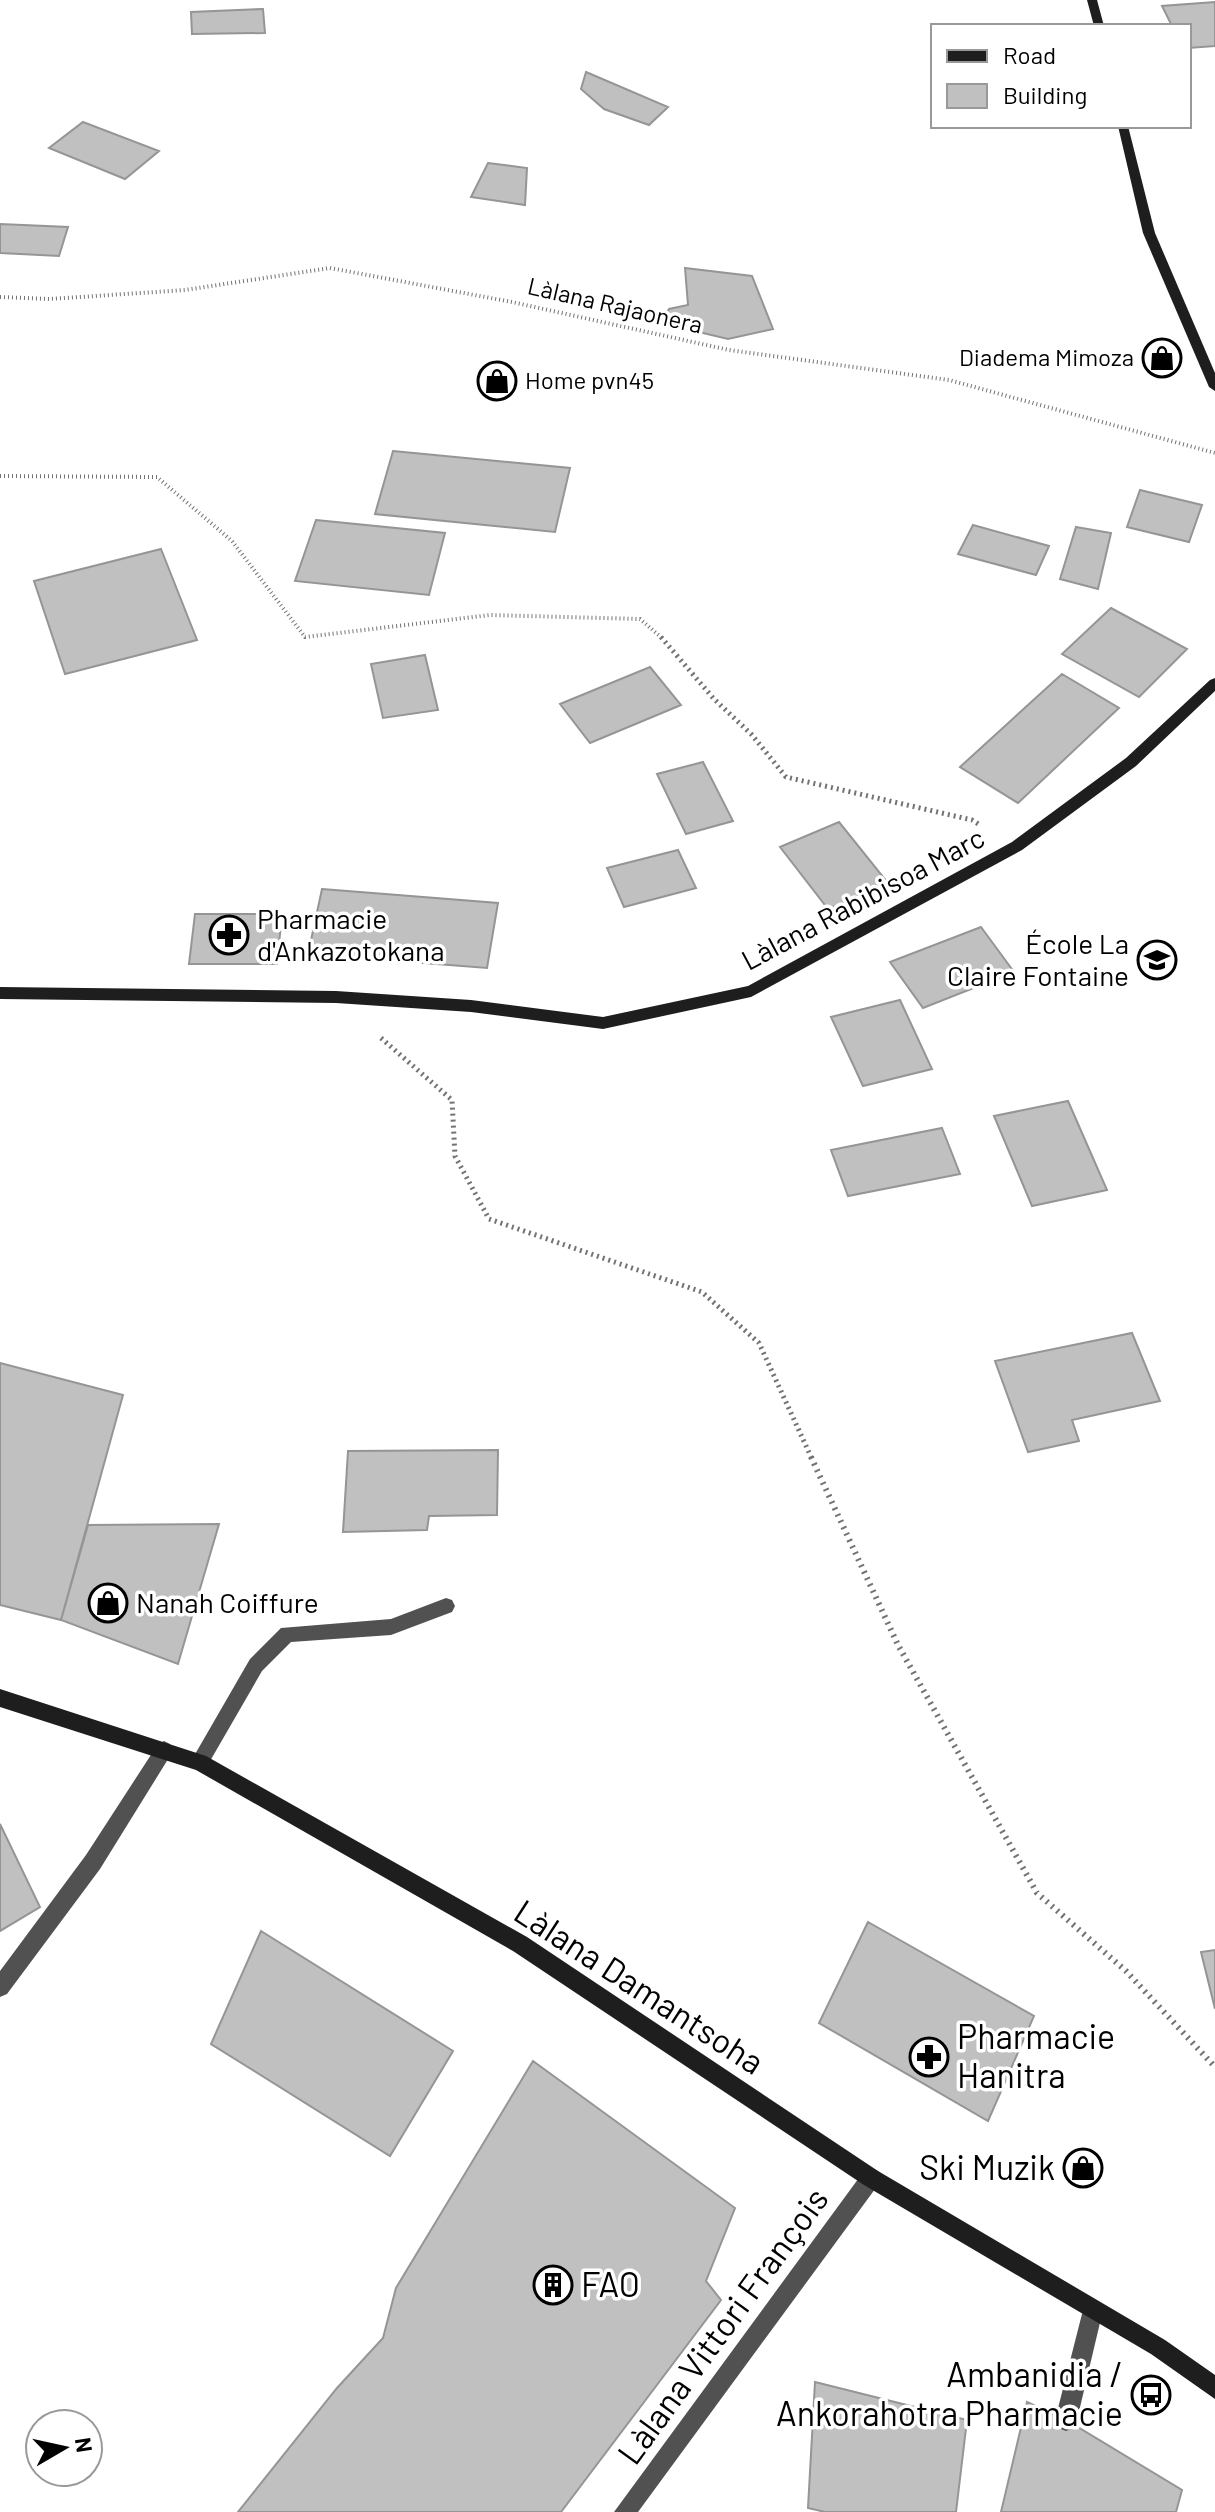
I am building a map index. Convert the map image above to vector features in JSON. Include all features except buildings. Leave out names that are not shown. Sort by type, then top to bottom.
[{"type":"street","points":[[1092,0],[1098,24]]},
{"type":"street","points":[[1123,128],[1149,233],[1215,387]]},
{"type":"street","name":"Làlana Rabibisoa Marc","points":[[0,993],[336,997],[471,1006],[603,1023],[751,991],[1017,846],[1131,762],[1215,683]]},
{"type":"street","points":[[200,1762],[256,1665],[287,1634],[391,1627],[446,1606]]},
{"type":"street","name":"Làlana Damantsoha","points":[[0,1698],[200,1762],[520,1944],[871,2178],[1158,2347],[1215,2388]]},
{"type":"street","points":[[0,1987],[93,1862],[164,1750]]},
{"type":"street","name":"Làlana Vittori François","points":[[625,2512],[871,2178]]},
{"type":"street","points":[[1066,2420],[1093,2310]]},
{"type":"path","name":"Làlana Rajaonera","points":[[0,297],[50,299],[185,290],[330,268],[512,302],[729,350],[949,380],[1215,453]]},
{"type":"path","points":[[0,476],[157,477],[232,541],[305,637],[490,615],[640,619],[670,645],[714,699],[752,735],[786,777],[972,820],[1017,846]]},
{"type":"path","points":[[336,997],[452,1100],[455,1156],[489,1219],[702,1292],[759,1343],[898,1645],[1037,1893],[1126,1971],[1215,2067]]},
{"type":"place","name":"Diadema Mimoza","points":[[1162,358]]},
{"type":"place","name":"Home pvn45","points":[[497,381]]},
{"type":"place","name":"Pharmacie d'Ankazotokana","points":[[229,935]]},
{"type":"place","name":"École La Claire Fontaine","points":[[1157,960]]},
{"type":"place","name":"Nanah Coiffure","points":[[108,1603]]},
{"type":"place","name":"Pharmacie Hanitra","points":[[929,2057]]},
{"type":"place","name":"Ski Muzik","points":[[1083,2168]]},
{"type":"place","name":"FAO","points":[[553,2285]]},
{"type":"place","name":"Ambanidia / Ankorahotra Pharmacie","points":[[1151,2395]]}]
